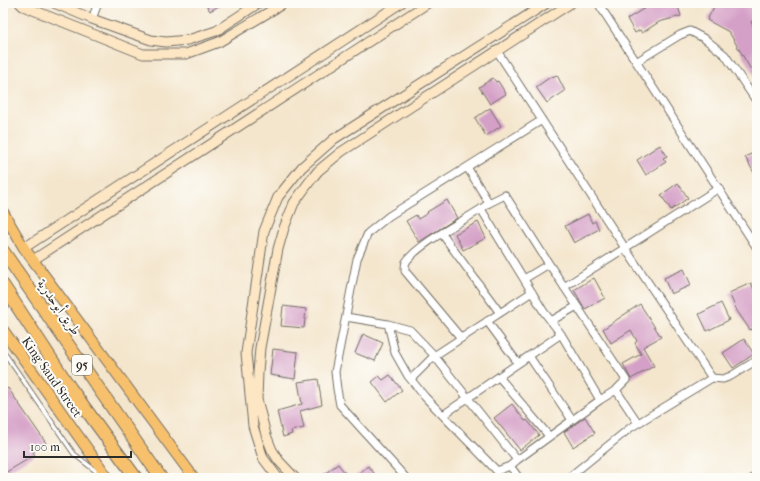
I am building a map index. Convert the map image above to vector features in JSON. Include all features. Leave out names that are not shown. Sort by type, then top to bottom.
[{"type":"highway","name":"طريق أبوحدرية","points":[[3,250],[161,478]]},
{"type":"highway","name":"95","points":[[3,285],[71,389],[136,478]]},
{"type":"main road","points":[[3,212],[24,248],[194,478]]},
{"type":"main road","name":"King Saud Street","points":[[3,330],[107,478]]},
{"type":"street","points":[[20,3],[23,6],[144,54],[186,54],[218,42],[284,3]]},
{"type":"street","points":[[54,3],[92,19],[151,40],[166,42],[188,40],[216,31],[259,3]]},
{"type":"street","points":[[92,19],[98,3]]},
{"type":"street","points":[[24,248],[401,3]]},
{"type":"street","points":[[33,260],[428,3]]},
{"type":"street","points":[[278,478],[263,458],[253,426],[246,353],[264,231],[278,197],[302,167],[334,138],[547,3]]},
{"type":"street","points":[[295,478],[279,461],[272,450],[266,435],[257,399],[260,348],[278,249],[284,228],[294,203],[318,171],[341,152],[571,3]]},
{"type":"street","points":[[598,3],[757,248]]},
{"type":"street","points":[[636,62],[690,31],[705,39],[725,54],[757,102]]},
{"type":"street","points":[[497,51],[625,248],[712,378]]},
{"type":"street","points":[[406,478],[340,405],[335,372],[357,259],[368,233],[389,216],[542,120]]},
{"type":"street","points":[[466,167],[489,203]]},
{"type":"street","points":[[564,287],[718,188]]},
{"type":"street","points":[[388,324],[395,353],[411,379],[425,397],[497,471],[510,466],[549,436],[616,390],[626,380],[505,195],[489,203],[442,234],[411,256],[405,263],[405,271],[461,338]]},
{"type":"street","points":[[481,209],[600,400]]},
{"type":"street","points":[[442,234],[500,313]]},
{"type":"street","points":[[524,279],[549,264]]},
{"type":"street","points":[[411,379],[434,356],[532,292]]},
{"type":"street","points":[[551,321],[577,306]]},
{"type":"street","points":[[346,317],[388,324],[410,330],[434,356],[517,460]]},
{"type":"street","points":[[487,321],[518,363]]},
{"type":"street","points":[[443,415],[560,334]]},
{"type":"street","points":[[529,356],[572,420]]},
{"type":"street","points":[[568,478],[638,423],[712,378],[723,379],[731,376],[757,360]]},
{"type":"street","points":[[499,377],[549,436]]},
{"type":"street","points":[[616,390],[638,423]]},
{"type":"street","points":[[510,466],[519,478]]},
{"type":"street","points":[[753,478],[757,475]]},
{"type":"lane","points":[[3,351],[74,454],[107,478]]},
{"type":"building","points":[[205,3],[224,3],[210,11]]},
{"type":"building","points":[[653,3],[677,3],[681,16],[659,22],[642,33],[640,30],[635,33],[627,19]]},
{"type":"building","points":[[716,3],[725,3],[733,7],[738,3],[757,3],[757,17],[751,22],[757,33],[757,80],[729,32],[707,20]]},
{"type":"building","points":[[557,75],[565,91],[547,103],[536,87],[549,78]]},
{"type":"building","points":[[493,78],[496,82],[498,81],[506,94],[490,104],[479,87]]},
{"type":"building","points":[[490,108],[501,126],[486,136],[475,118]]},
{"type":"building","points":[[660,145],[667,156],[663,158],[666,162],[646,175],[637,160]]},
{"type":"building","points":[[757,151],[757,178],[745,157]]},
{"type":"building","points":[[678,183],[688,198],[671,210],[661,195]]},
{"type":"building","points":[[447,200],[457,218],[419,242],[406,221],[416,215],[418,219]]},
{"type":"building","points":[[588,214],[592,223],[595,221],[599,229],[574,243],[565,226]]},
{"type":"building","points":[[478,222],[486,238],[463,250],[455,234]]},
{"type":"building","points":[[684,269],[691,285],[671,294],[664,278]]},
{"type":"building","points":[[594,278],[605,298],[585,309],[574,290]]},
{"type":"building","points":[[751,283],[757,295],[757,326],[750,330],[737,311],[729,293]]},
{"type":"building","points":[[721,303],[729,320],[707,331],[699,314]]},
{"type":"building","points":[[640,304],[661,337],[643,347],[654,366],[631,379],[623,364],[641,354],[635,343],[637,341],[631,330],[611,343],[603,329]]},
{"type":"building","points":[[283,306],[306,309],[304,328],[281,326]]},
{"type":"building","points":[[363,334],[383,343],[375,361],[355,353]]},
{"type":"building","points":[[744,339],[754,354],[733,368],[723,353]]},
{"type":"building","points":[[273,349],[298,352],[295,379],[270,375]]},
{"type":"building","points":[[390,375],[402,390],[387,402],[372,382],[379,376],[383,380]]},
{"type":"building","points":[[318,379],[322,405],[300,411],[304,428],[291,431],[292,434],[283,437],[277,411],[302,404],[298,382]]},
{"type":"building","points":[[8,388],[46,443],[33,452],[35,455],[3,474],[3,392]]},
{"type":"building","points":[[512,404],[525,421],[527,420],[539,435],[520,450],[494,418]]},
{"type":"building","points":[[585,417],[595,433],[573,447],[564,432]]},
{"type":"building","points":[[338,464],[349,478],[319,478]]},
{"type":"building","points":[[368,466],[378,478],[353,478]]}]
